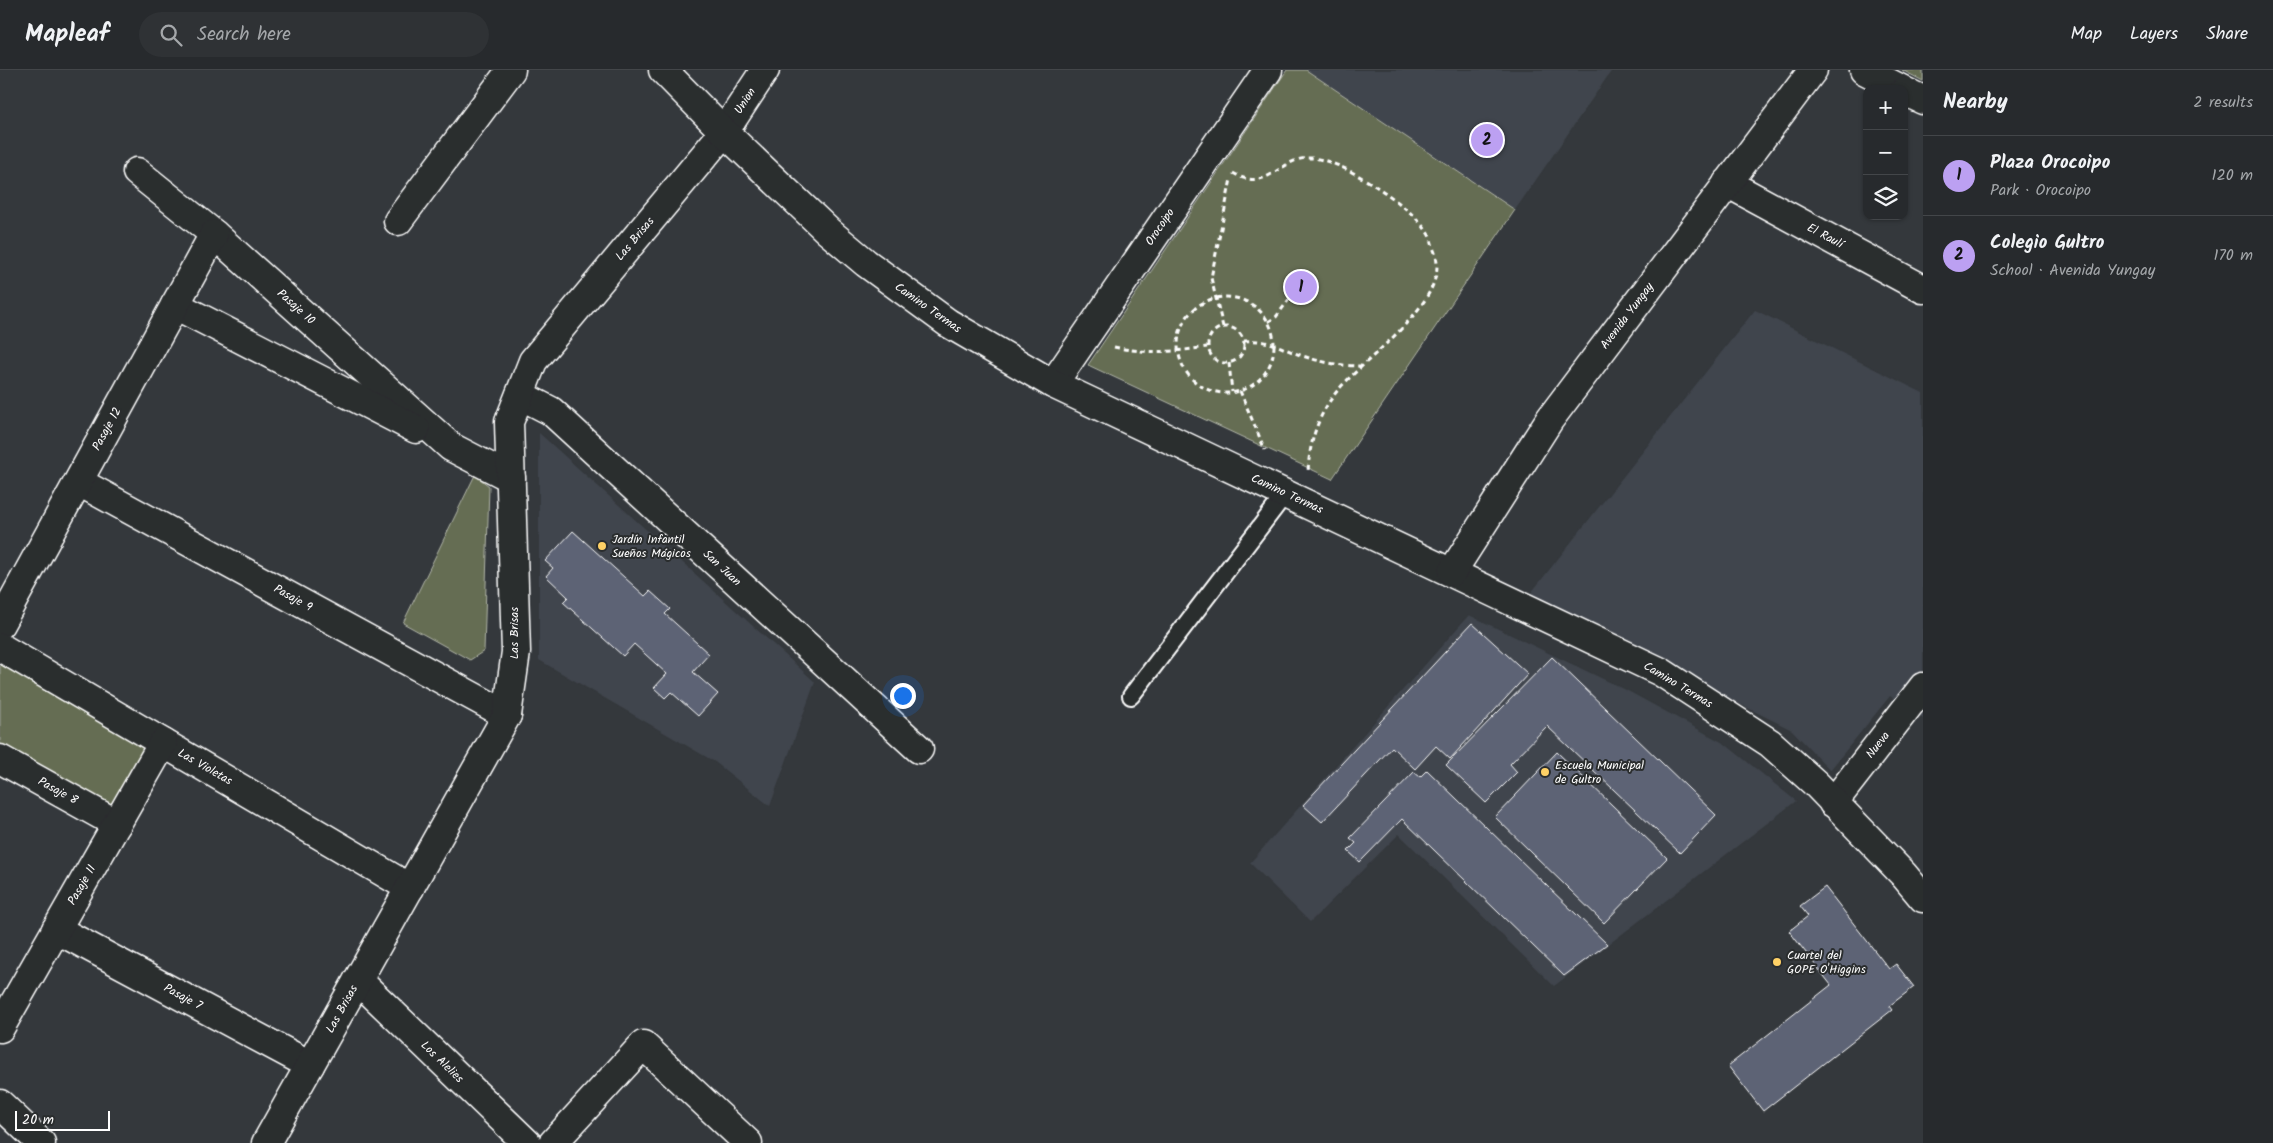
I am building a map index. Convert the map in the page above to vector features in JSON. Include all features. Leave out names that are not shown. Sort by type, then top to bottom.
[{"type":"street","points":[[398,221],[511,70]]},
{"type":"street","name":"Camino Termas","points":[[663,70],[724,132],[828,231],[900,289],[948,323],[1053,384],[1661,672],[1770,742],[1903,874],[1923,898]]},
{"type":"street","name":"Union","points":[[724,132],[765,70]]},
{"type":"street","name":"Orocoipo","points":[[1053,384],[1268,70]]},
{"type":"street","name":"Avenida Yungay","points":[[1452,572],[1550,420],[1813,70]]},
{"type":"street","points":[[1864,70],[1893,85]]},
{"type":"street","points":[[1908,92],[1923,100]]},
{"type":"street","name":"Las Brisas","points":[[266,1143],[508,715],[516,652],[509,422],[533,361],[724,132]]},
{"type":"street","name":"Pasaje 10","points":[[137,172],[214,234],[451,447]]},
{"type":"street","name":"El Raulí","points":[[1727,183],[1923,289]]},
{"type":"street","name":"Pasaje 12","points":[[0,624],[214,234]]},
{"type":"street","name":"Pasaje 10","points":[[175,305],[511,478]]},
{"type":"street","name":"San Juan","points":[[520,395],[551,411],[919,749]]},
{"type":"street","name":"Pasaje 9","points":[[79,482],[508,715]]},
{"type":"street","name":"Las Violetas","points":[[0,648],[410,888]]},
{"type":"street","name":"Nueva","points":[[1833,803],[1923,688]]},
{"type":"street","name":"Pasaje 11","points":[[0,1028],[163,743]]},
{"type":"street","name":"Pasaje 8","points":[[0,759],[117,824]]},
{"type":"street","name":"Pasaje 7","points":[[56,929],[310,1065]]},
{"type":"street","name":"Los Alelies","points":[[358,980],[527,1143]]},
{"type":"street","points":[[553,1143],[642,1045],[748,1143]]},
{"type":"street","points":[[0,1104],[41,1143]]},
{"type":"lane","points":[[1131,696],[1286,493]]},
{"type":"path","points":[[1228,169],[1240,178],[1253,180],[1270,177],[1294,162],[1307,158],[1327,160],[1340,165],[1401,204],[1427,231],[1436,255],[1435,281],[1419,308],[1400,332],[1362,366],[1335,394],[1320,416],[1308,458],[1308,475]]},
{"type":"path","points":[[1223,327],[1211,278],[1233,173]]},
{"type":"path","points":[[1225,296],[1254,305],[1268,322],[1274,344],[1269,368],[1261,378],[1240,391],[1225,393],[1197,384],[1187,373],[1178,351],[1180,330],[1187,316],[1197,305],[1225,296]]},
{"type":"path","points":[[1268,322],[1276,316],[1290,298]]},
{"type":"path","points":[[1223,327],[1238,331],[1244,341],[1244,347],[1239,358],[1229,364],[1217,362],[1209,353],[1208,347],[1211,335],[1223,327]]},
{"type":"path","points":[[1244,341],[1261,340],[1300,355],[1338,366],[1362,366]]},
{"type":"path","points":[[1108,346],[1135,352],[1178,351],[1208,347]]},
{"type":"path","points":[[1229,364],[1232,392]]},
{"type":"path","points":[[1240,391],[1268,458]]},
{"type":"shaded area","points":[[1306,70],[1612,70],[1515,210]]},
{"type":"shaded area","points":[[1755,310],[1923,393],[1923,718],[1890,696],[1830,770],[1792,730],[1527,598]]},
{"type":"shaded area","name":"Jardín Infantil Sueños Mágicos","points":[[539,433],[815,682],[770,806],[715,762],[539,660]]},
{"type":"shaded area","name":"Escuela Municipal de Gultro","points":[[1469,615],[1626,690],[1725,744],[1796,801],[1554,986],[1399,834],[1310,922],[1250,863]]},
{"type":"green space","points":[[1287,70],[1306,70],[1515,210],[1332,479],[1088,365]]},
{"type":"green space","points":[[1902,70],[1923,70],[1923,81]]},
{"type":"green space","points":[[475,475],[489,486],[484,651],[470,660],[403,623]]},
{"type":"green space","points":[[0,647],[163,743],[117,824],[0,759]]},
{"type":"building","points":[[573,531],[645,596],[650,591],[670,609],[665,614],[709,654],[693,672],[718,694],[698,716],[671,692],[665,698],[654,688],[667,674],[634,644],[623,656],[563,602],[568,597],[546,576],[553,568],[545,561]]},
{"type":"building","points":[[1472,623],[1528,674],[1450,759],[1436,746],[1415,769],[1392,747],[1322,822],[1303,805]]},
{"type":"building","points":[[1552,657],[1716,815],[1680,853],[1547,726],[1510,764],[1517,772],[1486,803],[1446,765]]},
{"type":"building","points":[[1557,752],[1667,858],[1604,923],[1495,817]]},
{"type":"building","points":[[1427,770],[1607,944],[1564,976],[1402,819],[1360,862],[1348,851],[1356,843],[1350,838],[1414,772],[1420,777]]},
{"type":"building","points":[[1825,887],[1889,969],[1896,964],[1914,987],[1889,1006],[1892,1010],[1763,1111],[1728,1066],[1831,985],[1789,931],[1808,916],[1800,906]]},
{"type":"place","name":"Colegio Gultro","points":[[1487,140]]},
{"type":"place","name":"Plaza Orocoipo","points":[[1301,287]]},
{"type":"place","name":"Jardín Infantil Sueños Mágicos","points":[[602,546]]},
{"type":"place","name":"Escuela Municipal de Gultro","points":[[1545,772]]},
{"type":"place","name":"Cuartel del GOPE O'Higgins","points":[[1777,962]]}]
